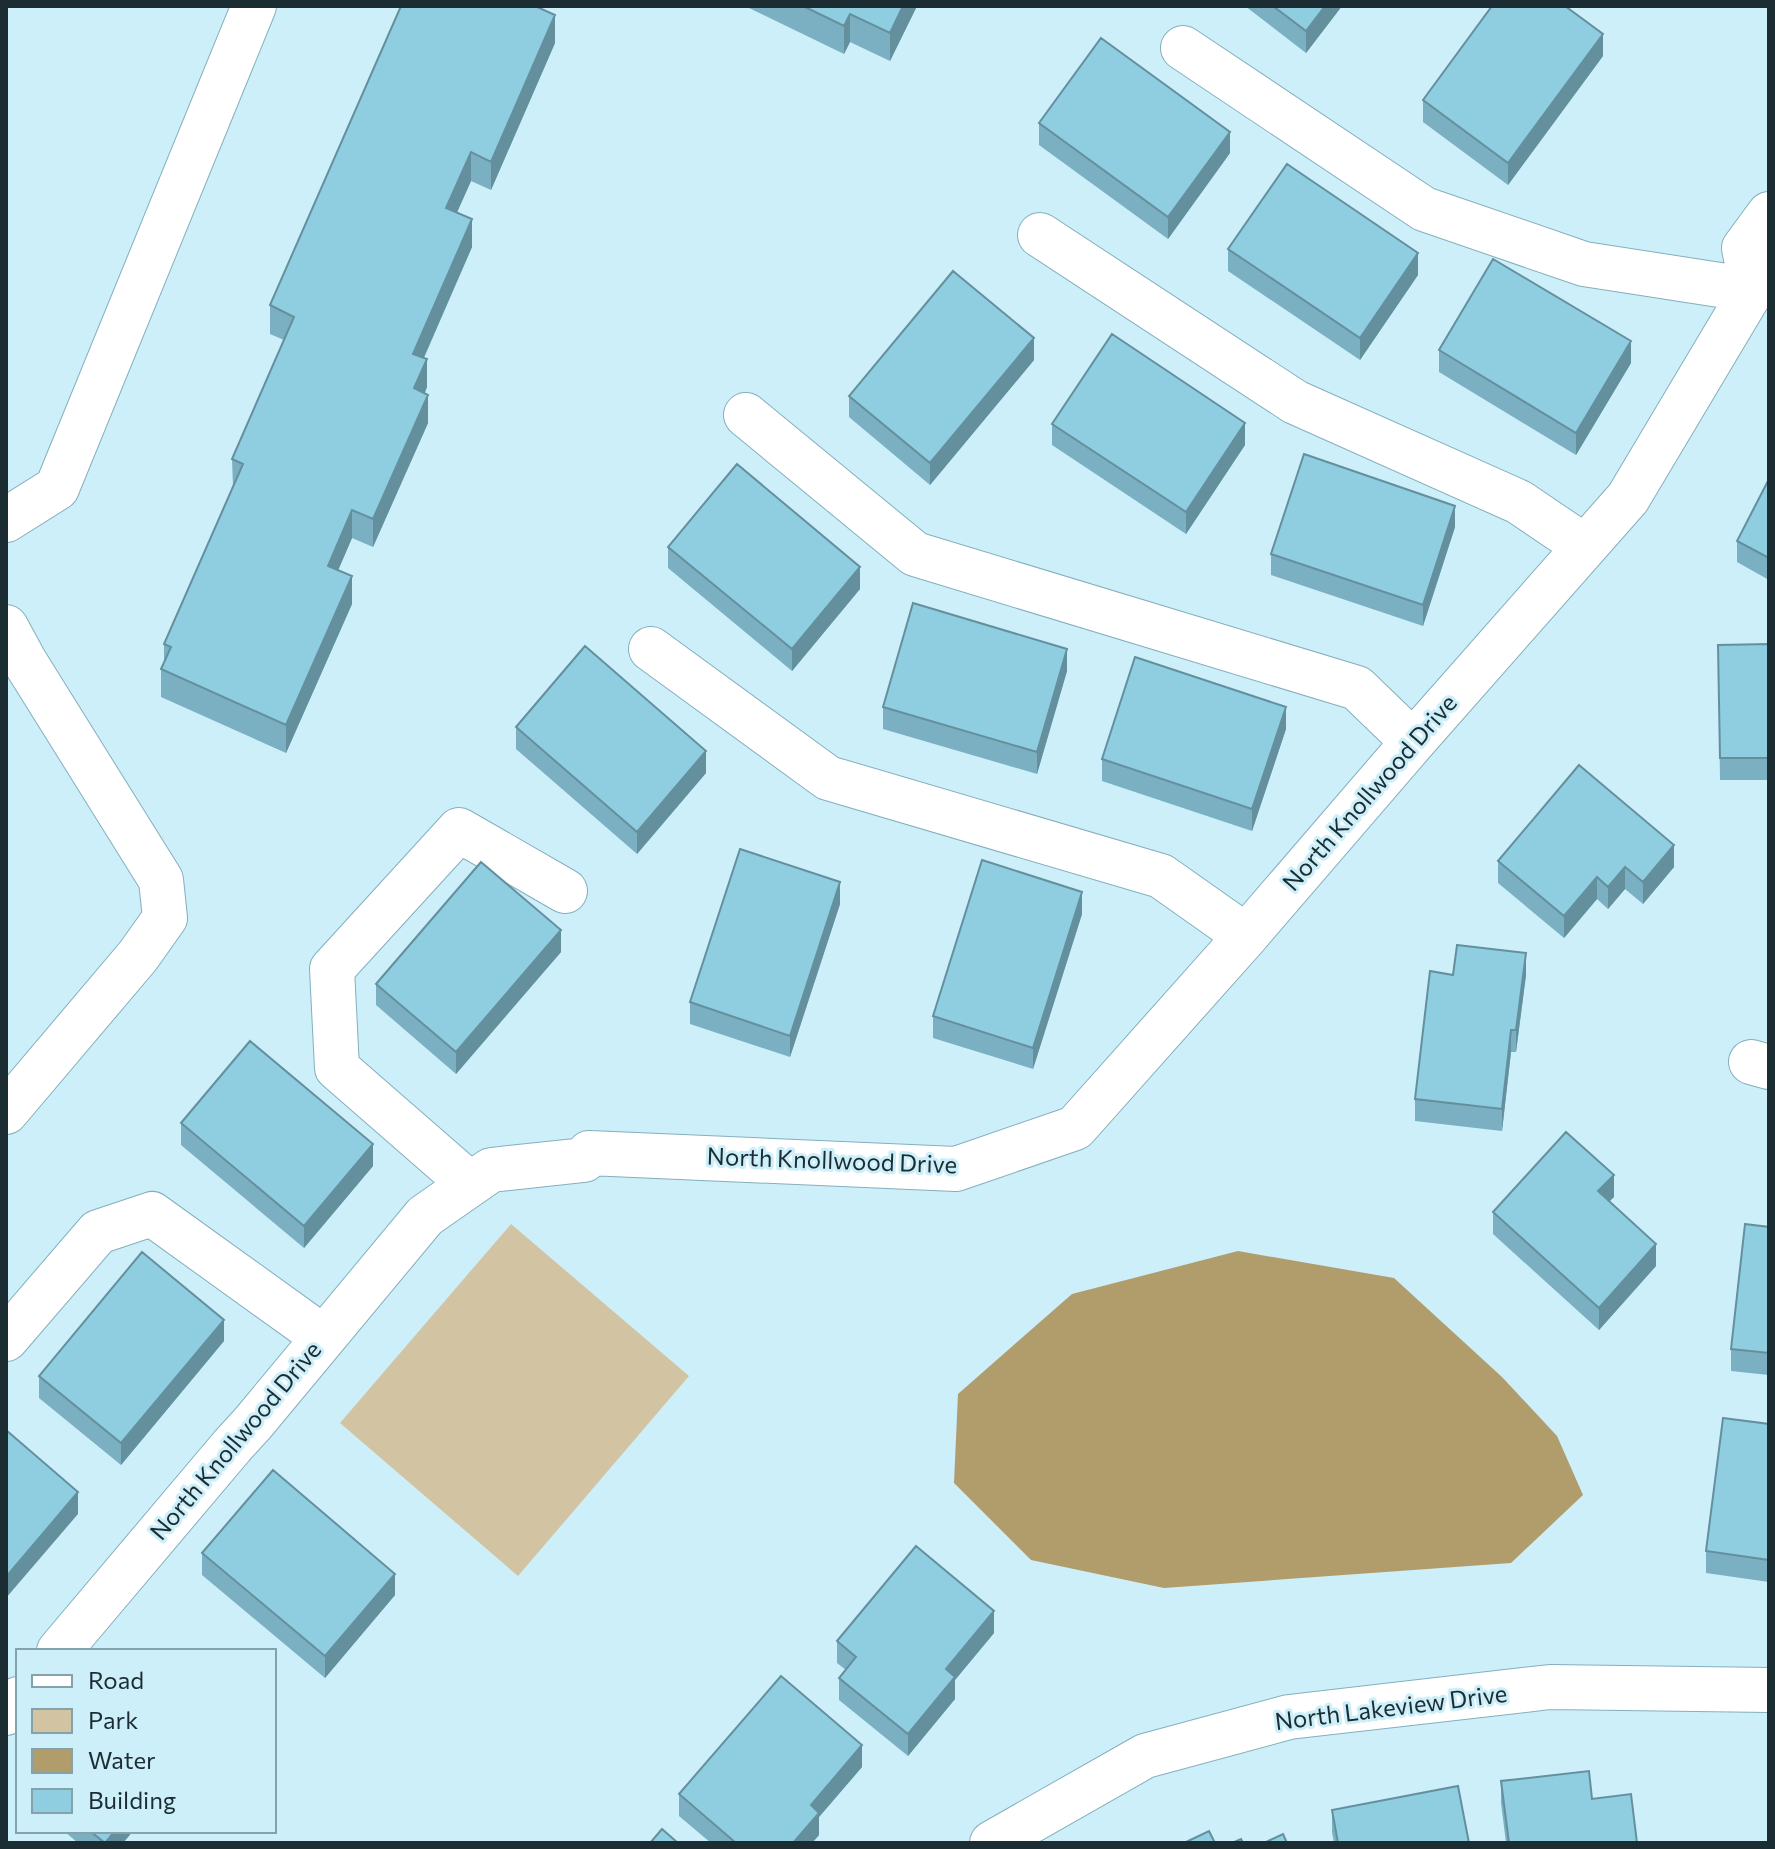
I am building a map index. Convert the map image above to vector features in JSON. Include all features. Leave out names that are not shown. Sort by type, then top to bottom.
[{"type":"street","points":[[6,520],[57,488],[254,6]]},
{"type":"street","points":[[1183,48],[1424,209],[1584,264],[1761,288]]},
{"type":"street","points":[[1761,288],[1744,248],[1769,214]]},
{"type":"street","points":[[1040,235],[1295,402],[1519,502],[1584,546]]},
{"type":"street","name":"North Knollwood Drive","points":[[61,1649],[425,1216],[491,1170],[584,1160],[589,1153],[956,1169],[1075,1128],[1628,498],[1761,288]]},
{"type":"street","points":[[746,415],[915,554],[1357,688],[1413,742]]},
{"type":"street","points":[[6,627],[161,880],[165,918],[138,956],[6,1112]]},
{"type":"street","points":[[651,649],[828,778],[1161,876],[1246,936]]},
{"type":"street","points":[[470,1184],[337,1068],[332,969],[459,830],[565,891]]},
{"type":"street","points":[[6,1339],[98,1232],[152,1214],[323,1337]]},
{"type":"street","name":"North Lakeview Drive","points":[[992,1843],[1145,1756],[1289,1717],[1550,1687],[1769,1690]]},
{"type":"green space","points":[[511,1224],[689,1376],[518,1576],[340,1423]]},
{"type":"water","points":[[1238,1251],[1394,1278],[1502,1377],[1557,1436],[1583,1495],[1511,1563],[1164,1588],[1031,1560],[954,1483],[958,1394],[1072,1294]]},
{"type":"building","points":[[401,6],[535,6],[555,15],[491,162],[471,152],[446,208],[472,219],[413,354],[427,359],[414,388],[428,395],[373,519],[352,510],[328,566],[352,576],[286,725],[161,669],[171,647],[164,644],[243,464],[232,459],[294,317],[270,305]]},
{"type":"building","points":[[803,6],[903,6],[890,33],[850,14],[844,26]]},
{"type":"building","points":[[1273,6],[1325,6],[1306,31]]},
{"type":"building","points":[[1492,6],[1565,6],[1603,34],[1508,163],[1423,100]]},
{"type":"building","points":[[1101,38],[1230,132],[1168,217],[1039,123]]},
{"type":"building","points":[[1287,164],[1418,253],[1360,338],[1228,249]]},
{"type":"building","points":[[1493,259],[1631,341],[1576,433],[1439,350]]},
{"type":"building","points":[[953,271],[1034,338],[930,463],[849,396]]},
{"type":"building","points":[[1112,334],[1245,423],[1186,512],[1052,424]]},
{"type":"building","points":[[1304,454],[1455,506],[1423,605],[1271,554]]},
{"type":"building","points":[[737,464],[860,567],[792,649],[668,547]]},
{"type":"building","points":[[1769,479],[1769,558],[1737,541]]},
{"type":"building","points":[[913,603],[1067,649],[1037,752],[883,707]]},
{"type":"building","points":[[1769,644],[1769,758],[1720,758],[1718,645]]},
{"type":"building","points":[[585,646],[706,751],[637,832],[516,727]]},
{"type":"building","points":[[1135,657],[1286,707],[1252,809],[1102,759]]},
{"type":"building","points":[[1579,765],[1674,845],[1643,882],[1625,867],[1608,887],[1597,877],[1564,916],[1498,861]]},
{"type":"building","points":[[740,849],[840,882],[790,1036],[690,1002]]},
{"type":"building","points":[[982,860],[1082,892],[1033,1048],[933,1016]]},
{"type":"building","points":[[481,862],[561,930],[456,1052],[376,984]]},
{"type":"building","points":[[1457,945],[1526,953],[1516,1030],[1511,1030],[1502,1109],[1415,1099],[1430,971],[1453,975]]},
{"type":"building","points":[[250,1041],[373,1144],[304,1226],[181,1123]]},
{"type":"building","points":[[1566,1132],[1614,1175],[1598,1191],[1656,1244],[1599,1308],[1493,1212]]},
{"type":"building","points":[[1745,1224],[1769,1227],[1769,1353],[1731,1349]]},
{"type":"building","points":[[142,1252],[224,1320],[121,1443],[39,1376]]},
{"type":"building","points":[[1723,1418],[1769,1424],[1769,1560],[1706,1551]]},
{"type":"building","points":[[6,1430],[78,1492],[6,1577]]},
{"type":"building","points":[[273,1470],[395,1574],[325,1656],[202,1553]]},
{"type":"building","points":[[916,1546],[994,1611],[946,1669],[955,1677],[908,1734],[839,1678],[856,1657],[837,1641]]},
{"type":"building","points":[[781,1676],[862,1745],[811,1805],[819,1813],[793,1843],[736,1843],[679,1794]]},
{"type":"building","points":[[1589,1771],[1592,1799],[1631,1794],[1637,1843],[1509,1843],[1501,1781]]},
{"type":"building","points":[[1458,1786],[1469,1843],[1338,1843],[1332,1810]]},
{"type":"building","points":[[662,1829],[678,1843],[650,1843]]},
{"type":"building","points":[[1209,1831],[1215,1843],[1184,1843]]},
{"type":"building","points":[[92,1833],[113,1833],[105,1843]]},
{"type":"building","points":[[1283,1834],[1287,1843],[1264,1843]]}]
